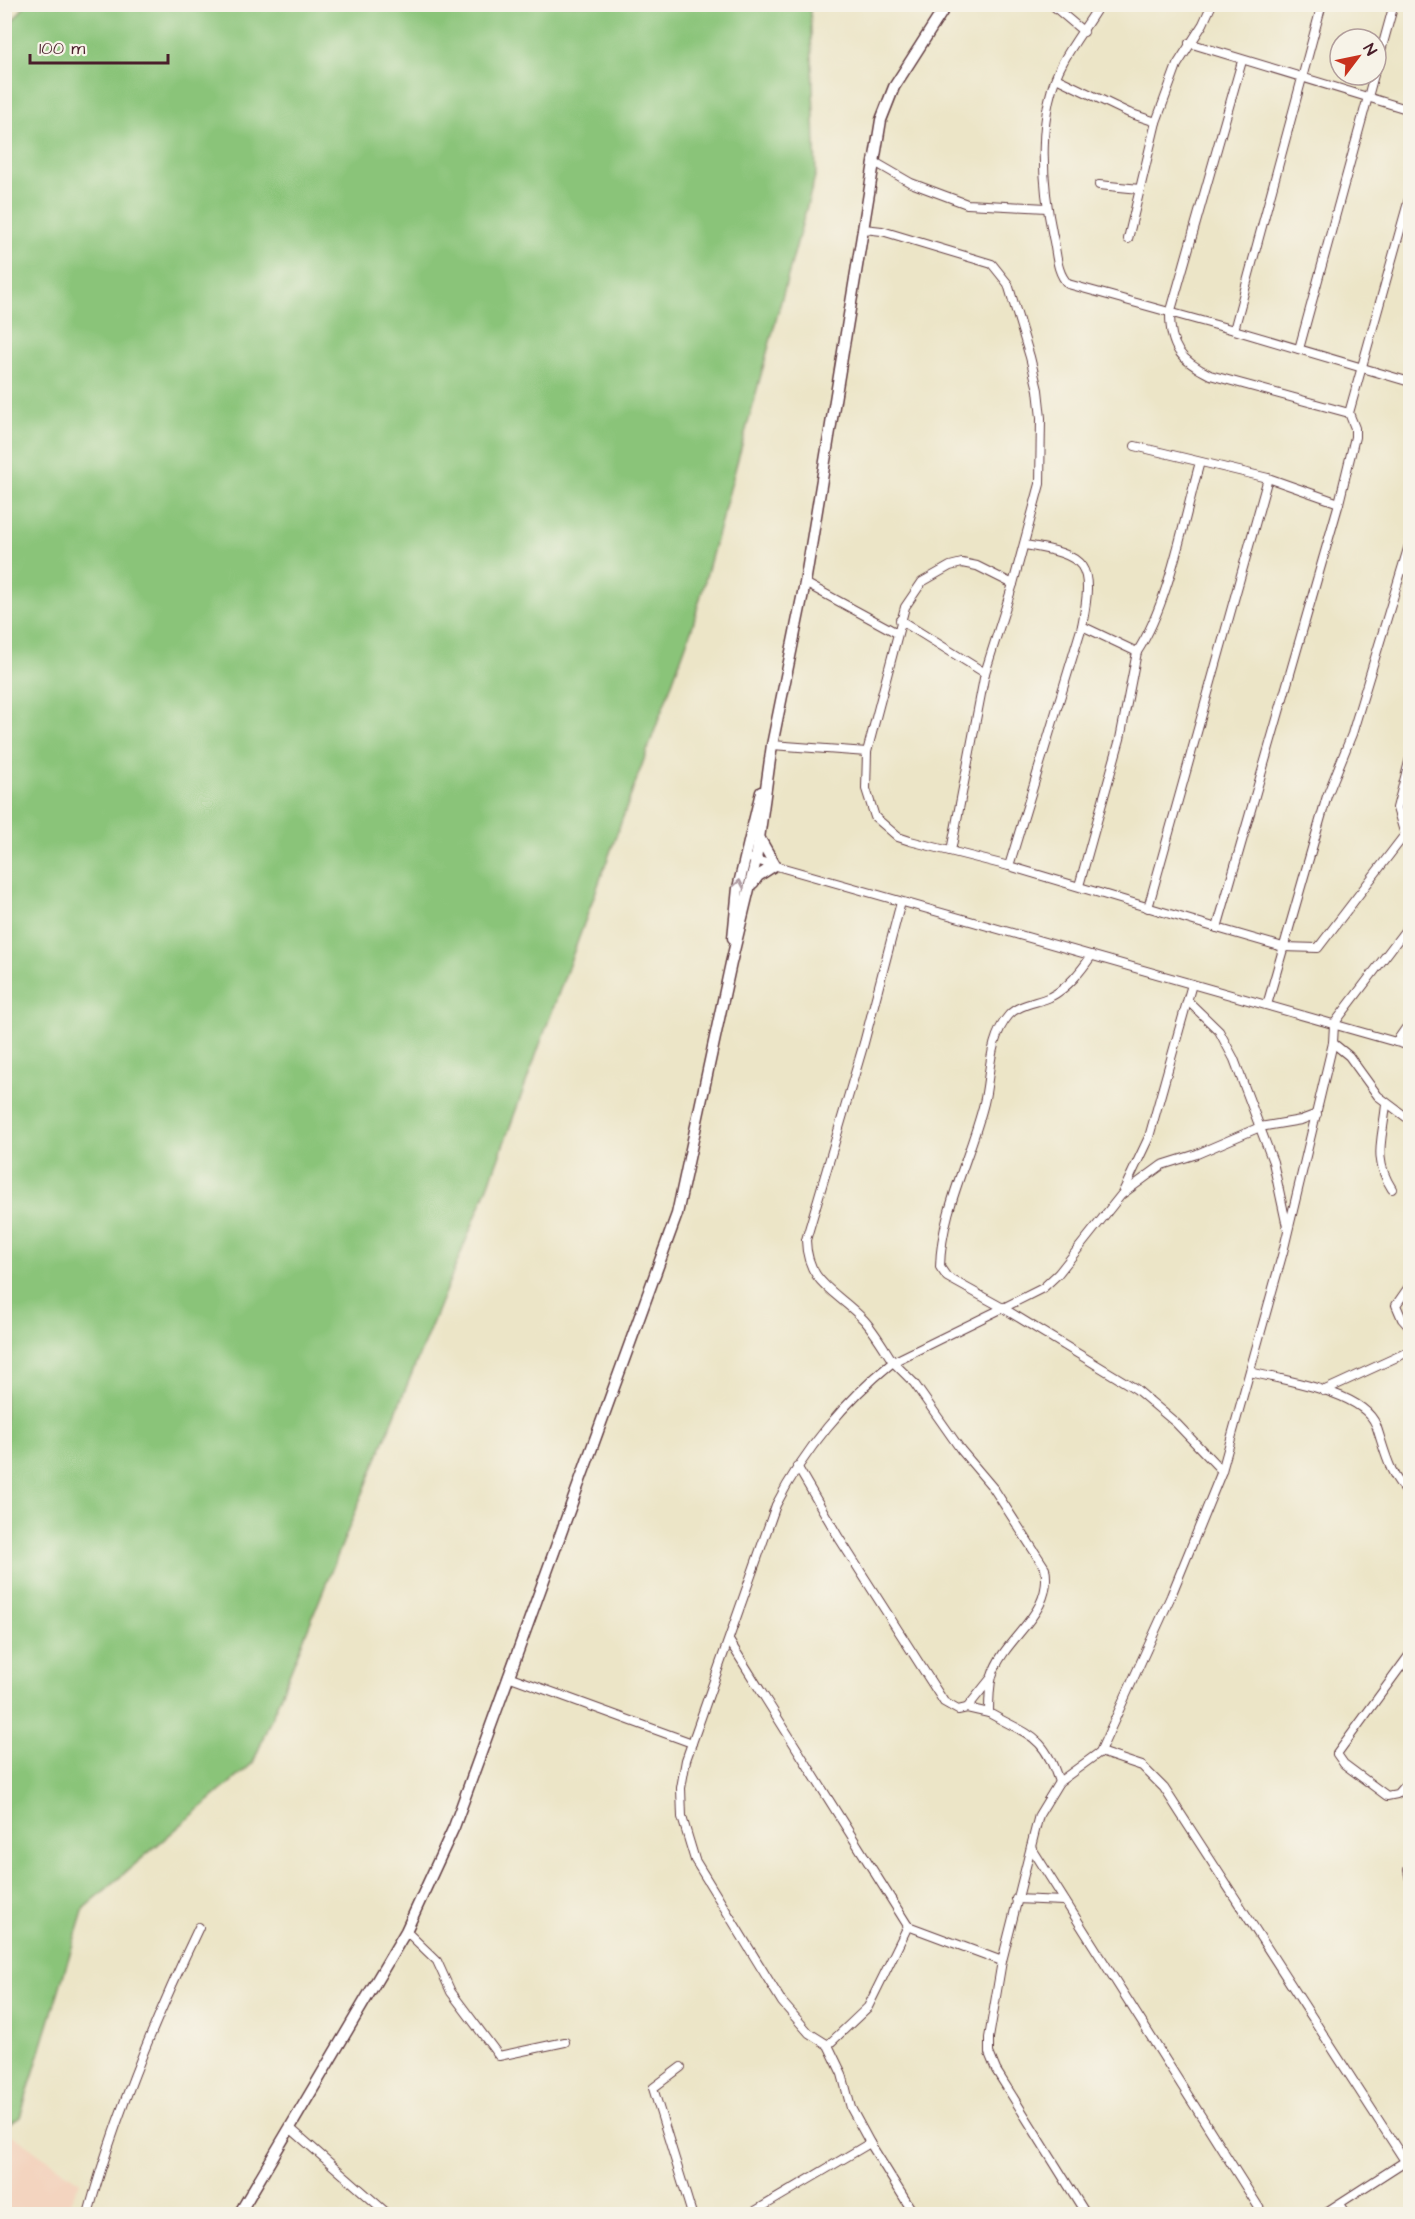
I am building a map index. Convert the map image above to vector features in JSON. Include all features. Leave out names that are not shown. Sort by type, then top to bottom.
[{"type":"street","points":[[239,2214],[406,1931],[454,1827],[677,1214],[760,839],[772,745],[806,583],[881,120],[894,87],[947,4]]},
{"type":"street","points":[[1051,4],[1084,32]]},
{"type":"street","points":[[1100,4],[1062,63],[1056,78],[1044,140],[1047,208],[1060,274],[1068,284],[1410,382]]},
{"type":"street","points":[[1128,239],[1156,122],[1177,65],[1203,24],[1212,4]]},
{"type":"street","points":[[1234,330],[1322,4]]},
{"type":"street","points":[[1388,27],[1394,4]]},
{"type":"street","points":[[1190,43],[1242,61],[1410,110]]},
{"type":"street","points":[[1242,61],[1170,314],[1170,334],[1177,349],[1192,366],[1209,375],[1349,413]]},
{"type":"street","points":[[1056,78],[1129,113],[1156,122]]},
{"type":"street","points":[[1299,349],[1371,87]]},
{"type":"street","points":[[873,161],[911,183],[967,204],[1047,208]]},
{"type":"street","points":[[1100,185],[1140,189]]},
{"type":"street","points":[[1217,928],[1339,502],[1355,437],[1355,428],[1349,413],[1364,367],[1410,195]]},
{"type":"street","points":[[864,229],[891,233],[992,264],[1008,284],[1038,390],[1041,418],[1040,484],[1025,545],[985,673],[951,851]]},
{"type":"street","points":[[1135,446],[1268,478],[1339,502]]},
{"type":"street","points":[[1079,886],[1123,728],[1137,652],[1165,588],[1200,462]]},
{"type":"street","points":[[1148,908],[1268,478]]},
{"type":"street","points":[[1267,1005],[1327,796],[1352,734],[1410,542]]},
{"type":"street","points":[[1009,866],[1082,626],[1088,579],[1082,565],[1071,556],[1059,551],[1025,545]]},
{"type":"street","points":[[1013,584],[977,566],[963,563],[950,566],[922,582],[905,607],[867,752],[866,789],[875,817],[898,837],[1009,866],[1283,947],[1312,950],[1323,944],[1408,832],[1397,808],[1410,758]]},
{"type":"street","points":[[806,583],[897,633]]},
{"type":"street","points":[[900,620],[985,673]]},
{"type":"street","points":[[1082,626],[1137,652]]},
{"type":"street","points":[[772,745],[867,752]]},
{"type":"street","points":[[731,963],[738,888],[768,772]]},
{"type":"street","points":[[760,839],[775,865]]},
{"type":"street","points":[[745,857],[1410,1046]]},
{"type":"street","points":[[751,885],[758,876],[775,865]]},
{"type":"street","points":[[902,902],[864,1042],[806,1239],[806,1256],[811,1270],[822,1284],[863,1319],[893,1362],[914,1383],[961,1450],[994,1489],[1045,1568],[1048,1581],[1044,1599],[967,1708]]},
{"type":"street","points":[[1086,2214],[996,2070],[989,2053],[989,2038],[1002,1961],[1016,1899],[1040,1815],[1059,1782],[1100,1752],[1171,1596],[1222,1471],[1288,1230],[1333,1043],[1334,1024],[1410,924]]},
{"type":"street","points":[[1092,955],[1080,972],[1059,991],[1018,1008],[1001,1026],[991,1054],[984,1102],[947,1224],[940,1260],[942,1273],[1136,1389],[1176,1422],[1222,1471]]},
{"type":"street","points":[[914,2214],[851,2108],[842,2074],[828,2045],[802,2027],[782,2002],[695,1860],[682,1817],[681,1788],[692,1743],[730,1642],[753,1565],[776,1504],[797,1466],[866,1384],[893,1362],[1043,1288],[1058,1274],[1121,1195],[1149,1137],[1191,984]]},
{"type":"street","points":[[1188,1001],[1219,1031],[1234,1059],[1282,1193],[1288,1230]]},
{"type":"street","points":[[1396,1042],[1410,1022]]},
{"type":"street","points":[[1333,1043],[1349,1056],[1367,1084],[1386,1104],[1410,1120]]},
{"type":"street","points":[[1386,1104],[1379,1158],[1381,1169],[1392,1189]]},
{"type":"street","points":[[1121,1195],[1162,1165],[1197,1154],[1260,1127],[1301,1120],[1317,1114]]},
{"type":"street","points":[[1410,1285],[1396,1305],[1402,1319],[1410,1328]]},
{"type":"street","points":[[1323,1391],[1410,1351]]},
{"type":"street","points":[[1250,1372],[1345,1398],[1371,1415],[1395,1480],[1410,1495]]},
{"type":"street","points":[[797,1466],[839,1538],[944,1702],[958,1710],[967,1708],[989,1713],[1024,1731],[1046,1749],[1059,1782]]},
{"type":"street","points":[[730,1642],[908,1926],[1002,1961]]},
{"type":"street","points":[[1410,1654],[1337,1754],[1344,1764],[1387,1796],[1397,1794],[1410,1779]]},
{"type":"street","points":[[989,1713],[992,1675]]},
{"type":"street","points":[[508,1676],[692,1743]]},
{"type":"street","points":[[1100,1752],[1142,1766],[1164,1788],[1407,2159],[1323,2214]]},
{"type":"street","points":[[1030,1847],[1263,2214]]},
{"type":"street","points":[[1410,1863],[1408,1870],[1410,1880]]},
{"type":"street","points":[[1016,1899],[1063,1901]]},
{"type":"street","points":[[828,2045],[851,2026],[868,2007],[908,1926]]},
{"type":"street","points":[[88,2214],[129,2093],[177,1973],[199,1927]]},
{"type":"street","points":[[406,1931],[437,1961],[451,1992],[499,2056],[565,2042]]},
{"type":"street","points":[[681,2067],[653,2088],[692,2214]]},
{"type":"street","points":[[290,2128],[388,2214]]},
{"type":"street","points":[[750,2214],[870,2143]]},
{"type":"street","points":[[1340,2204],[1347,2214]]},
{"type":"shaded area","points":[[5,2130],[80,2182],[64,2214],[5,2214]]},
{"type":"green space","points":[[26,4],[810,5],[816,173],[692,628],[489,1184],[253,1763],[84,1908],[20,2117],[5,2127],[4,32]]}]
